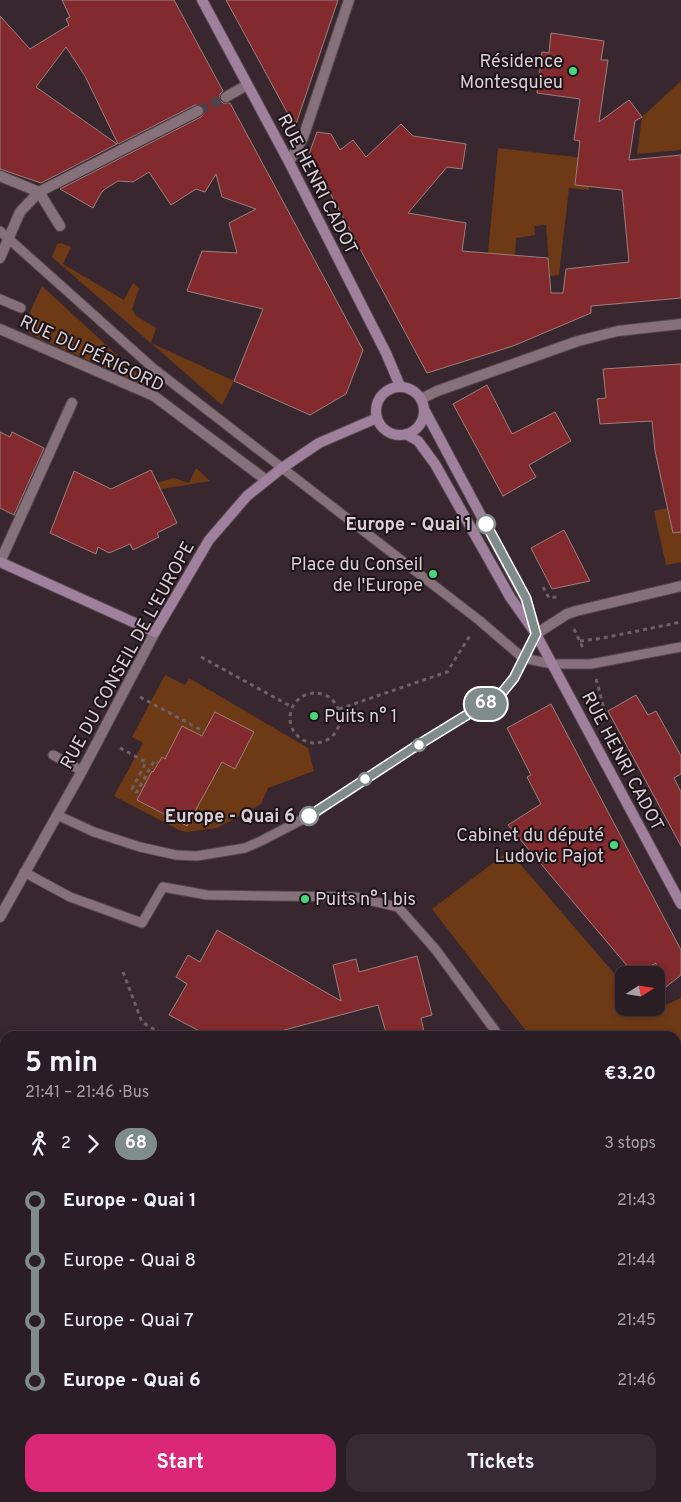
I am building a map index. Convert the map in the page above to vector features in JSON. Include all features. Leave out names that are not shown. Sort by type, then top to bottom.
[{"type":"main road","name":"RUE HENRI CADOT","points":[[202,0],[289,162],[386,353],[400,386]]},
{"type":"main road","points":[[400,386],[412,390],[423,404],[423,420],[419,427],[406,434],[399,435],[386,430],[377,418],[376,411],[381,396],[393,388],[400,386]]},
{"type":"main road","name":"RUE HENRI CADOT","points":[[423,404],[526,598],[536,634]]},
{"type":"main road","name":"RUE DU CONSEIL DE L'EUROPE","points":[[155,632],[210,540],[247,496],[282,468],[319,443],[377,418]]},
{"type":"main road","name":"RUE HENRI CADOT","points":[[406,434],[418,441],[435,464],[510,597],[536,634],[681,904]]},
{"type":"main road","points":[[0,562],[155,632]]},
{"type":"street","points":[[289,162],[303,138],[348,0]]},
{"type":"street","points":[[226,97],[248,85]]},
{"type":"street","points":[[1,252],[4,234],[20,212],[39,192],[198,111]]},
{"type":"street","points":[[0,176],[39,192],[60,226]]},
{"type":"street","points":[[423,404],[438,391],[578,341],[618,331],[681,324]]},
{"type":"street","name":"RUE DU PÉRIGORD","points":[[0,329],[154,396],[266,480]]},
{"type":"street","points":[[0,562],[72,403]]},
{"type":"street","points":[[536,634],[576,610],[681,586]]},
{"type":"street","name":"RUE DU CONSEIL DE L'EUROPE","points":[[0,917],[82,771],[155,632]]},
{"type":"lane","points":[[4,234],[153,368],[480,621],[523,658],[552,664],[590,664],[681,647]]},
{"type":"lane","points":[[0,299],[22,308]]},
{"type":"lane","points":[[57,814],[94,832],[140,847],[176,855],[197,856],[245,848],[315,813],[413,748],[501,694],[514,678],[536,634]]},
{"type":"lane","points":[[53,755],[82,771]]},
{"type":"lane","points":[[24,872],[70,897],[142,923],[163,887],[207,895],[355,896],[398,906],[436,950],[495,1031]]},
{"type":"path","points":[[338,709],[447,672],[480,621]]},
{"type":"path","points":[[580,641],[681,622]]},
{"type":"path","points":[[201,657],[292,707]]},
{"type":"path","points":[[590,664],[602,695],[604,711],[609,721]]},
{"type":"path","points":[[312,692],[328,696],[334,701],[338,709],[339,725],[330,739],[322,742],[306,742],[299,738],[290,724],[289,715],[292,707],[297,700],[312,692]]},
{"type":"path","points":[[145,699],[204,732]]},
{"type":"path","points":[[120,748],[146,762],[132,789],[137,792],[154,761],[158,763]]},
{"type":"path","points":[[123,972],[142,1022],[156,1031]]},
{"type":"shaded area","points":[[681,81],[681,150],[637,154],[642,117]]},
{"type":"shaded area","points":[[498,148],[592,159],[589,190],[569,188],[559,275],[550,276],[546,225],[534,226],[535,235],[516,238],[515,255],[488,253]]},
{"type":"shaded area","points":[[61,243],[71,247],[63,264],[124,300],[133,283],[139,288],[132,309],[136,316],[156,328],[151,343],[234,381],[222,405],[52,257],[57,244]]},
{"type":"shaded area","points":[[42,286],[155,390],[30,334],[26,329],[25,323]]},
{"type":"shaded area","points":[[196,468],[210,481],[161,489],[157,483],[174,478],[189,483]]},
{"type":"shaded area","points":[[667,508],[671,526],[681,524],[681,562],[666,565],[654,511]]},
{"type":"shaded area","points":[[165,675],[185,685],[189,678],[308,748],[314,771],[268,788],[261,804],[217,828],[186,832],[114,796],[143,743],[132,737]]},
{"type":"shaded area","points":[[509,851],[615,975],[615,1016],[665,1016],[665,1005],[681,998],[681,1031],[526,1031],[432,909]]},
{"type":"building","points":[[62,0],[174,0],[223,91],[220,94],[220,100],[223,103],[230,103],[363,350],[346,394],[310,415],[234,381],[263,309],[187,291],[202,251],[237,253],[229,223],[256,209],[222,197],[216,174],[205,192],[196,189],[171,205],[149,172],[133,182],[118,181],[105,189],[93,208],[60,189],[201,117],[205,112],[202,106],[195,105],[118,144],[85,76],[66,47],[36,87],[117,144],[41,183],[0,169],[0,16],[30,49],[69,25],[66,19],[70,17]]},
{"type":"building","points":[[226,0],[338,0],[295,127],[262,66]]},
{"type":"building","points":[[551,33],[604,41],[601,60],[608,60],[599,122],[629,100],[642,117],[635,121],[629,160],[681,155],[681,298],[591,306],[591,313],[513,346],[427,373],[309,154],[317,132],[331,134],[340,150],[353,140],[366,157],[401,124],[413,136],[466,144],[462,169],[447,167],[408,213],[466,223],[462,251],[548,258],[551,293],[563,293],[566,269],[629,262],[622,190],[575,185],[580,141],[574,140],[580,99],[537,93],[542,52],[549,53]]},
{"type":"building","points":[[681,364],[681,532],[673,533],[655,451],[652,421],[600,424],[597,399],[606,398],[603,369]]},
{"type":"building","points":[[487,385],[512,434],[555,412],[571,441],[529,465],[536,477],[503,496],[453,404]]},
{"type":"building","points":[[0,432],[10,437],[12,432],[44,448],[14,515],[0,508]]},
{"type":"building","points":[[151,470],[177,523],[157,533],[159,537],[133,550],[130,544],[109,553],[98,547],[96,554],[50,533],[74,471],[111,489]]},
{"type":"building","points":[[564,530],[590,581],[552,589],[531,548]]},
{"type":"building","points":[[636,695],[648,715],[656,711],[681,756],[681,774],[674,778],[681,792],[681,846],[608,711]]},
{"type":"building","points":[[551,704],[681,950],[681,975],[665,988],[665,966],[656,966],[656,963],[651,966],[627,966],[508,825],[541,804],[527,777],[531,775],[507,728]]},
{"type":"building","points":[[215,712],[254,732],[235,769],[222,762],[187,826],[137,800],[152,771],[162,757],[165,759],[182,726],[202,736]]},
{"type":"building","points":[[217,930],[341,1001],[333,965],[356,959],[359,972],[417,956],[432,1015],[421,1018],[424,1031],[386,1031],[378,1005],[281,1031],[199,1031],[169,1015],[187,984],[176,977],[188,955],[200,962]]},
{"type":"tunnel","points":[[198,111],[226,97]]},
{"type":"bus line","name":"68","points":[[309,816],[413,748],[501,694],[514,678],[536,634],[526,598],[486,524]]},
{"type":"place","name":"Résidence Montesquieu","points":[[573,71]]},
{"type":"place","name":"Europe - Quai 1","points":[[486,524]]},
{"type":"place","name":"Place du Conseil de l'Europe","points":[[433,574]]},
{"type":"place","name":"Puits n° 1","points":[[314,716]]},
{"type":"place","name":"Europe - Quai 6","points":[[309,816]]},
{"type":"place","name":"Cabinet du député Ludovic Pajot","points":[[614,845]]},
{"type":"place","name":"Puits n° 1 bis","points":[[305,899]]}]
